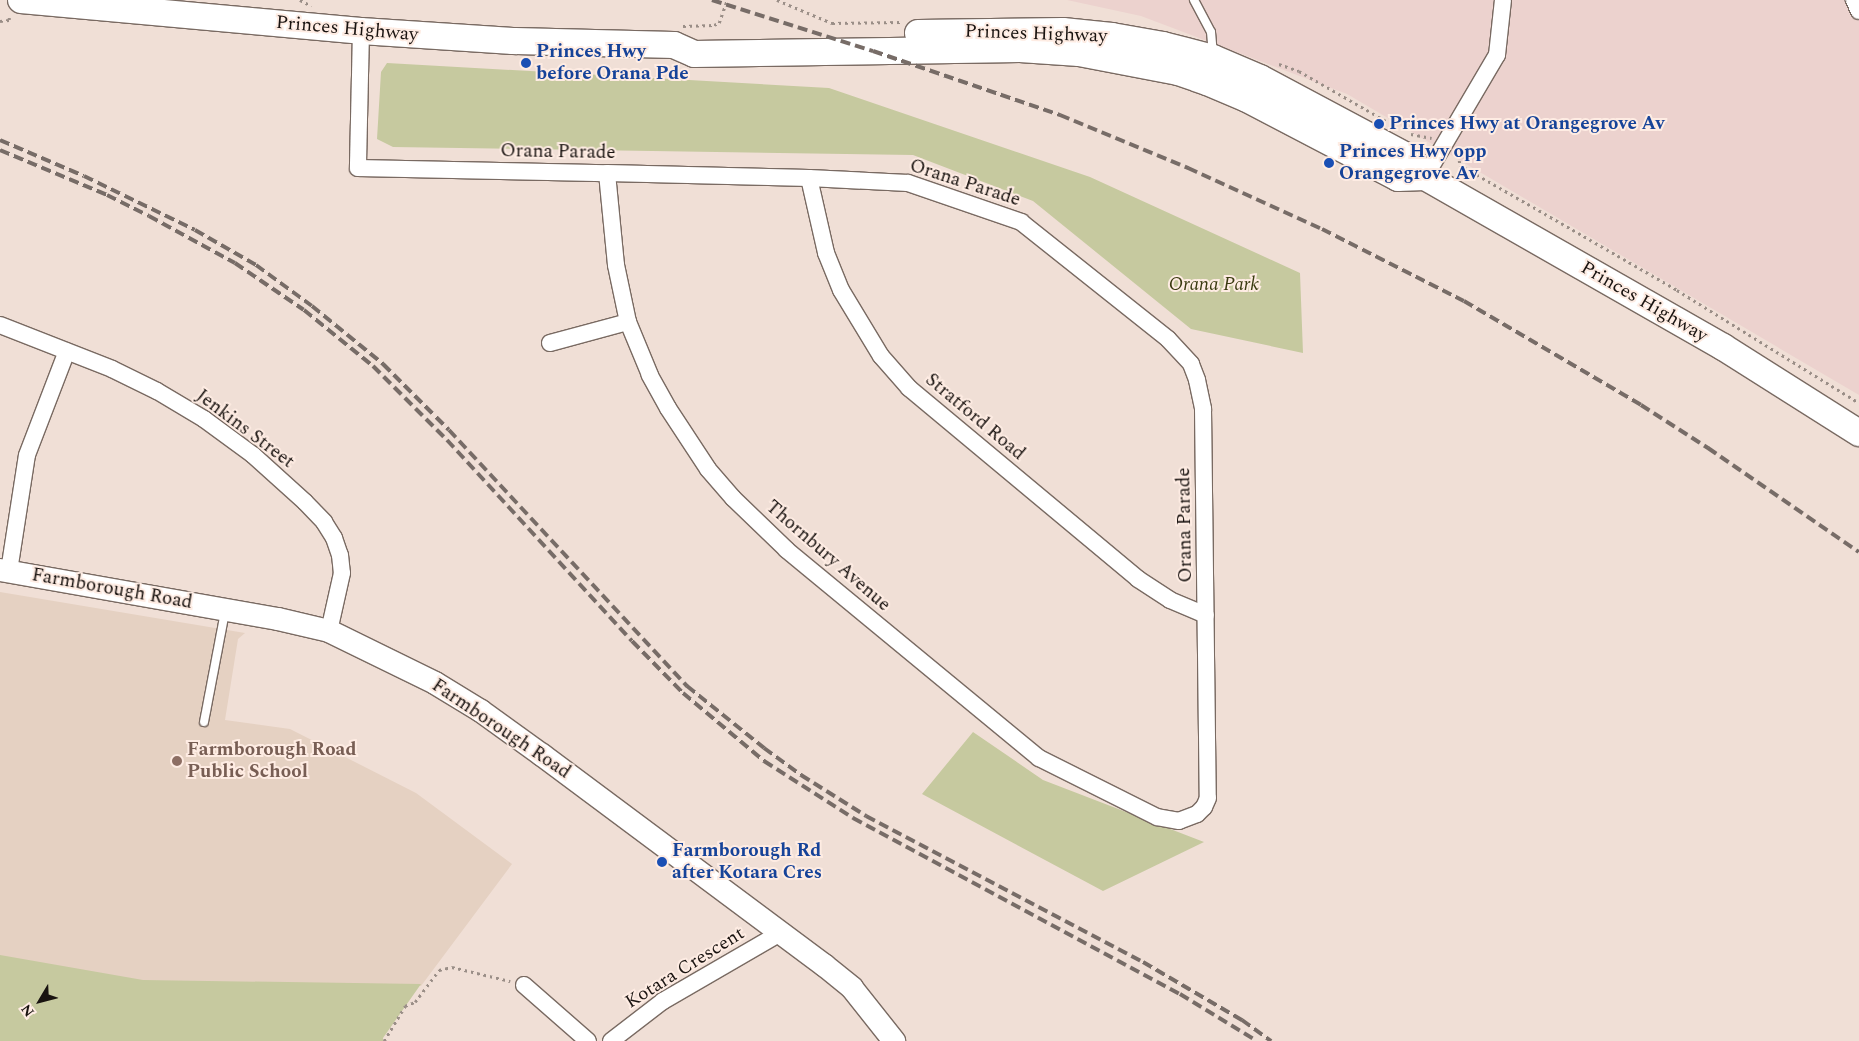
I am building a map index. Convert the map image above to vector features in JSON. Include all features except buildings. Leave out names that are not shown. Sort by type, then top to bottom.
[{"type":"main road","name":"Princes Highway","points":[[15,10],[513,41],[674,45],[694,54],[1052,50],[1130,61],[1178,72],[1210,70],[1247,99],[1398,178],[1425,177],[1723,347],[1859,433]]},
{"type":"street","points":[[1425,177],[1497,54],[1503,0]]},
{"type":"street","points":[[1854,0],[1859,11]]},
{"type":"street","name":"Orana Parade","points":[[361,31],[358,168],[809,178],[908,183],[1021,222],[1180,351],[1190,364],[1197,380],[1203,409],[1208,798],[1204,807],[1197,814]]},
{"type":"street","name":"Thornbury Avenue","points":[[607,173],[616,265],[628,322],[650,375],[687,440],[708,469],[733,498],[787,550],[1039,758],[1158,817],[1179,821],[1197,814]]},
{"type":"street","name":"Stratford Road","points":[[809,178],[826,253],[841,290],[881,356],[910,388],[1138,579],[1170,600],[1206,615]]},
{"type":"street","points":[[550,342],[628,322]]},
{"type":"street","name":"Jenkins Street","points":[[0,325],[68,351],[157,391],[204,419],[253,456],[324,522],[334,538],[342,573],[329,631]]},
{"type":"street","points":[[4,570],[27,455],[68,351]]},
{"type":"street","name":"Farmborough Road","points":[[4,570],[278,619],[329,631],[435,683],[481,711],[782,932],[852,988],[894,1041]]},
{"type":"street","name":"Kotara Crescent","points":[[611,1041],[663,1001],[782,932]]},
{"type":"street","points":[[524,985],[588,1041]]},
{"type":"lane","points":[[1194,0],[1211,32],[1210,70]]},
{"type":"lane","points":[[204,722],[225,610]]},
{"type":"path","points":[[724,12],[727,0]]},
{"type":"path","points":[[0,20],[15,10]]},
{"type":"path","points":[[1459,154],[1460,165],[1677,290],[1859,403]]},
{"type":"path","points":[[384,1041],[405,1006],[415,1002],[440,970],[452,967],[524,985]]},
{"type":"shaded area","points":[[1067,0],[1859,0],[1859,395],[1347,94],[1141,16]]},
{"type":"shaded area","name":"Farmborough Road Public School","points":[[0,592],[245,633],[238,639],[225,720],[290,729],[416,793],[512,864],[421,986],[136,982],[0,958]]},
{"type":"green space","name":"Orana Park","points":[[387,63],[829,88],[1090,177],[1300,273],[1303,353],[1191,329],[1033,201],[913,155],[393,147],[377,139],[381,72]]},
{"type":"green space","points":[[973,732],[1043,780],[1204,842],[1103,891],[922,794]]},
{"type":"green space","points":[[0,955],[143,980],[421,984],[383,1038],[383,1041],[0,1041]]},
{"type":"railway","points":[[712,0],[873,51],[1060,115],[1188,168],[1322,229],[1464,301],[1641,405],[1708,448],[1859,552]]},
{"type":"railway","points":[[0,140],[84,176],[195,230],[256,265],[312,306],[383,364],[449,430],[687,686],[801,775],[866,816],[1143,962],[1242,1020],[1271,1041]]},
{"type":"railway","points":[[0,150],[107,195],[149,216],[235,263],[304,310],[373,366],[447,440],[632,641],[683,693],[764,761],[853,818],[1180,994],[1257,1041]]},
{"type":"place","name":"Princes Hwy before Orana Pde","points":[[526,63]]},
{"type":"place","name":"Princes Hwy at Orangegrove Av","points":[[1379,124]]},
{"type":"place","name":"Princes Hwy opp Orangegrove Av","points":[[1329,163]]},
{"type":"place","name":"Farmborough Road Public School","points":[[177,761]]},
{"type":"place","name":"Farmborough Rd after Kotara Cres","points":[[662,862]]}]
